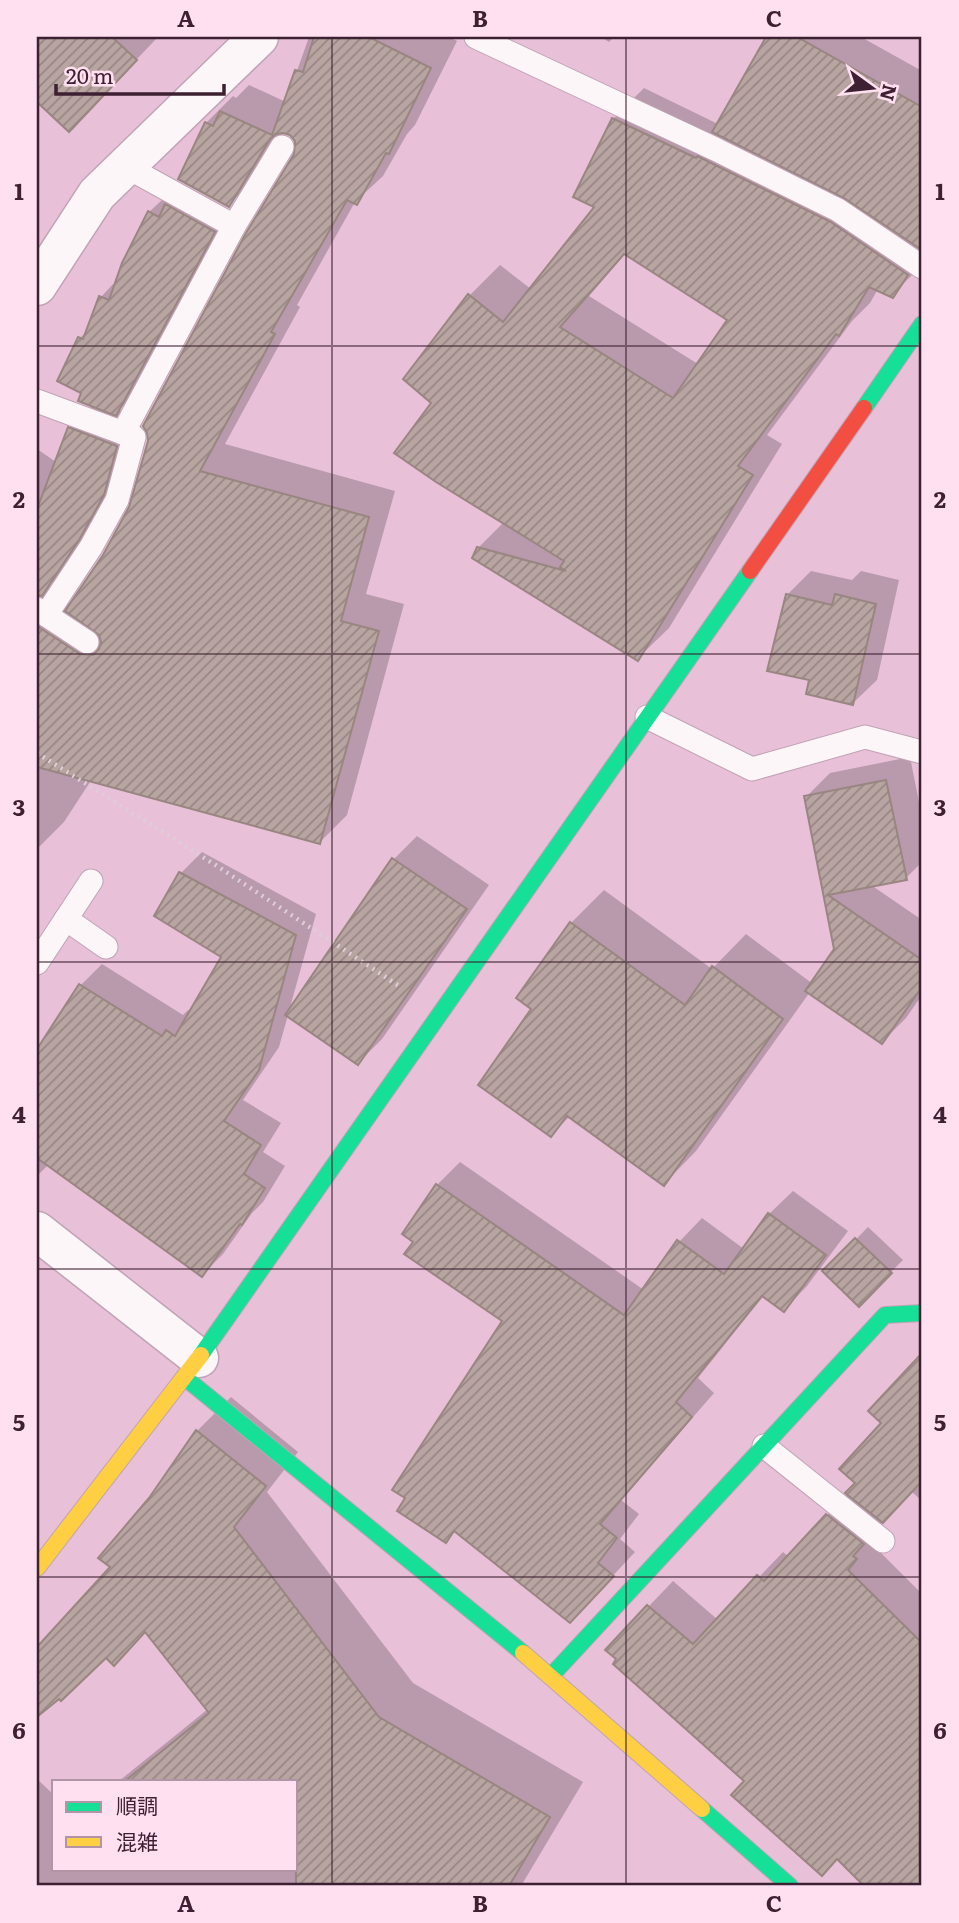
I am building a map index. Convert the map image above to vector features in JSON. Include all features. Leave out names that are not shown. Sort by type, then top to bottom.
[{"type":"street","points":[[37,286],[97,194],[259,37]]},
{"type":"street","points":[[37,1567],[192,1368],[922,324]]},
{"type":"street","points":[[37,1231],[790,1886]]},
{"type":"street","points":[[551,1676],[885,1315],[922,1313]]},
{"type":"lane","points":[[476,37],[703,143],[838,210],[922,267]]},
{"type":"lane","points":[[123,433],[234,226],[282,147]]},
{"type":"lane","points":[[125,166],[234,226]]},
{"type":"lane","points":[[37,401],[134,437],[117,500],[91,547],[42,612],[87,642]]},
{"type":"lane","points":[[647,717],[752,769],[865,737],[922,752]]},
{"type":"lane","points":[[37,962],[91,881]]},
{"type":"lane","points":[[66,919],[106,947]]},
{"type":"lane","points":[[764,1446],[883,1541]]},
{"type":"path","points":[[37,753],[217,866],[441,1013]]},
{"type":"building","points":[[37,37],[112,37],[137,60],[69,132],[37,102]]},
{"type":"building","points":[[314,37],[369,37],[431,68],[389,154],[386,153],[357,205],[347,200],[271,332],[275,334],[200,471],[369,517],[341,621],[379,631],[320,844],[37,767],[37,626],[80,654],[93,655],[99,649],[99,635],[65,611],[103,555],[129,507],[148,441],[143,426],[246,233],[294,154],[295,141],[290,135],[283,133],[270,139],[229,207],[178,179],[205,122],[213,126],[220,111],[272,135],[295,70],[303,72]]},
{"type":"building","points":[[766,37],[797,37],[922,107],[922,250],[844,198],[712,132]]},
{"type":"building","points":[[612,118],[696,158],[698,156],[831,222],[908,275],[893,298],[869,287],[839,336],[836,334],[738,466],[753,475],[638,661],[472,558],[477,547],[566,571],[560,567],[564,561],[394,453],[431,403],[403,379],[468,294],[503,322],[594,207],[573,197]],"holes":[[[624,254],[727,320],[673,398],[560,327]]]},
{"type":"building","points":[[165,204],[215,232],[116,416],[78,401],[81,393],[57,381],[78,337],[83,339],[99,296],[109,300],[122,263],[148,211],[159,217]]},
{"type":"building","points":[[68,427],[117,446],[104,495],[79,540],[42,596],[37,595],[37,509]]},
{"type":"building","points":[[786,594],[832,605],[835,594],[876,604],[853,705],[806,694],[809,680],[767,671]]},
{"type":"building","points":[[886,780],[907,880],[828,895],[922,960],[922,987],[882,1044],[805,991],[834,949],[804,796]]},
{"type":"building","points":[[392,858],[467,909],[358,1065],[285,1015]]},
{"type":"building","points":[[179,872],[296,935],[259,1070],[224,1121],[261,1145],[244,1174],[265,1188],[242,1225],[240,1224],[202,1277],[37,1158],[37,1049],[79,984],[162,1036],[166,1030],[175,1036],[221,957],[154,916]]},
{"type":"building","points":[[570,922],[685,1005],[712,966],[783,1019],[664,1186],[567,1116],[551,1137],[478,1085],[531,1009],[516,998]]},
{"type":"building","points":[[436,1184],[624,1315],[677,1240],[724,1274],[768,1213],[826,1255],[784,1312],[762,1296],[676,1402],[692,1417],[600,1524],[617,1538],[598,1563],[614,1576],[570,1623],[454,1531],[446,1543],[397,1511],[405,1498],[392,1490],[502,1321],[404,1254],[413,1242],[402,1234]]},
{"type":"building","points":[[855,1238],[892,1273],[859,1307],[822,1271]]},
{"type":"building","points":[[922,1353],[922,1481],[883,1523],[845,1493],[855,1483],[839,1469],[881,1423],[868,1411]]},
{"type":"building","points":[[196,1430],[266,1486],[234,1527],[379,1717],[550,1817],[509,1886],[296,1886],[298,1780],[126,1780],[209,1713],[145,1632],[114,1666],[106,1658],[61,1701],[59,1699],[37,1717],[37,1647],[110,1567],[98,1558],[149,1498]]},
{"type":"building","points":[[826,1514],[864,1544],[853,1556],[857,1559],[848,1570],[922,1643],[922,1886],[864,1886],[837,1859],[822,1876],[731,1795],[744,1781],[613,1664],[616,1659],[605,1650],[647,1605],[693,1644],[757,1575],[764,1581]]},
{"type":"traffic: fast","points":[[864,408],[922,324]]},
{"type":"traffic: fast","points":[[201,1355],[750,571]]},
{"type":"traffic: fast","points":[[551,1676],[885,1315],[922,1313]]},
{"type":"traffic: fast","points":[[184,1377],[523,1653]]},
{"type":"traffic: fast","points":[[702,1809],[790,1886]]},
{"type":"traffic: slow","points":[[37,1568],[201,1355]]},
{"type":"traffic: slow","points":[[523,1653],[702,1809]]},
{"type":"traffic: jam","points":[[750,571],[864,408]]}]
